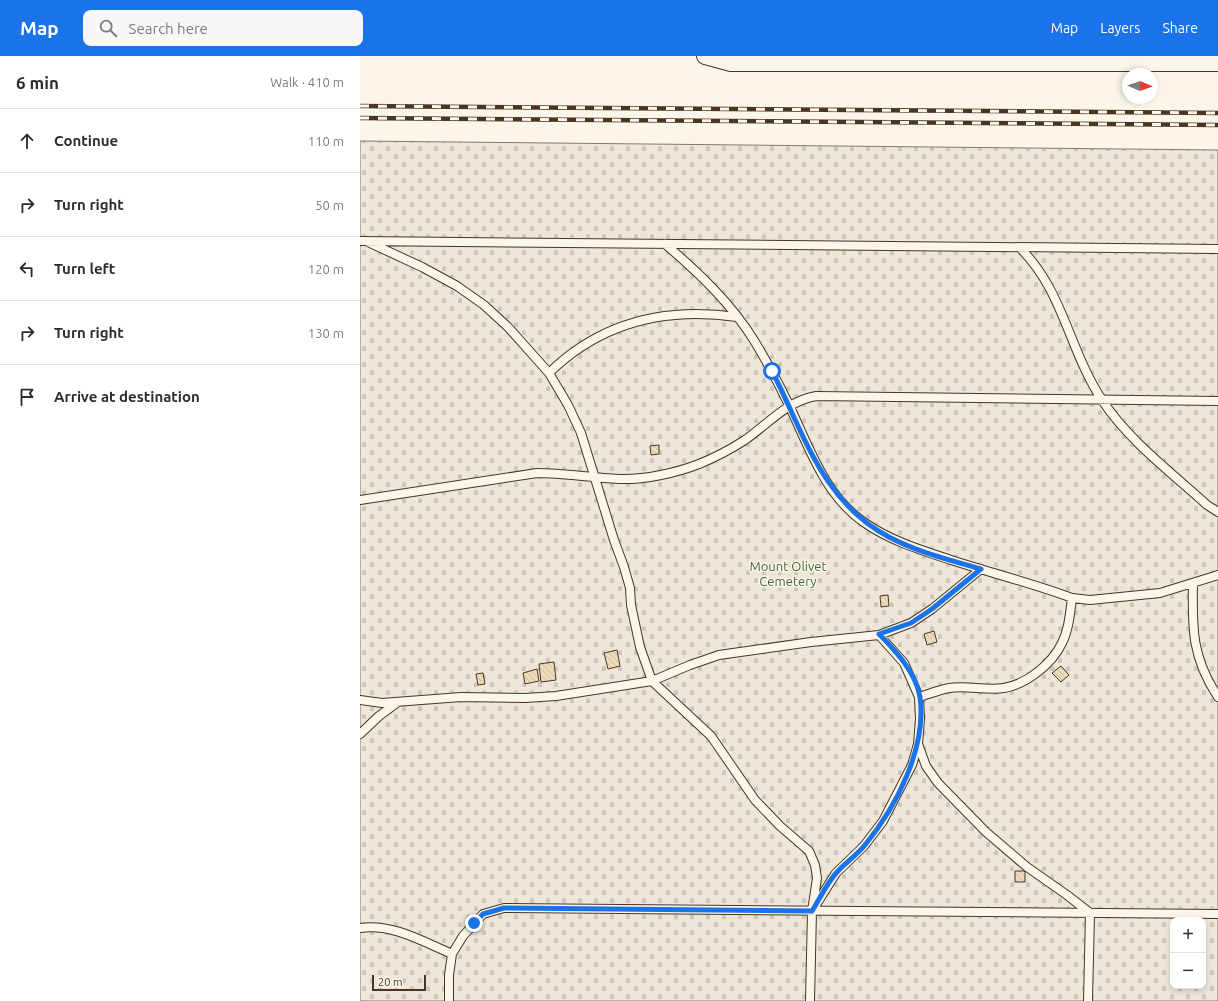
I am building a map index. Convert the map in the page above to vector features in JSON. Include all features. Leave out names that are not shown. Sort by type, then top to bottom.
[{"type":"street","points":[[706,56],[731,63],[1218,63]]},
{"type":"lane","points":[[363,241],[1218,249]]},
{"type":"lane","points":[[363,241],[422,267],[456,286],[484,305],[508,327],[549,373],[568,405],[581,433],[614,540],[624,567],[640,647],[652,681],[711,736],[755,800],[780,826],[809,851],[815,865],[817,878],[812,911],[810,1001]]},
{"type":"lane","points":[[665,244],[711,286],[754,340],[790,406],[812,457],[846,505],[864,522],[889,538],[1072,598],[1090,600],[1160,593],[1218,575]]},
{"type":"lane","points":[[1020,248],[1034,262],[1050,287],[1078,356],[1102,400],[1132,436],[1207,505],[1218,512]]},
{"type":"lane","points":[[549,373],[563,359],[584,344],[609,330],[638,322],[675,315],[709,313],[737,317]]},
{"type":"lane","points":[[360,500],[537,473],[595,476],[619,479],[637,478],[670,472],[699,464],[744,440],[798,400],[816,396],[1218,401]]},
{"type":"lane","points":[[360,700],[382,703],[462,697],[524,698],[556,696],[652,681],[719,655],[879,634],[911,623],[932,609],[981,569]]},
{"type":"lane","points":[[1193,583],[1192,617],[1199,663],[1208,682],[1218,697]]},
{"type":"lane","points":[[920,697],[949,688],[1003,688],[1018,684],[1034,675],[1050,660],[1062,643],[1068,622],[1072,598]]},
{"type":"lane","points":[[812,911],[836,873],[864,846],[883,821],[912,765],[918,744],[920,697],[904,663],[879,634]]},
{"type":"lane","points":[[360,734],[379,716],[399,702]]},
{"type":"lane","points":[[918,744],[926,766],[938,783],[986,832],[1027,866],[1090,913]]},
{"type":"lane","points":[[448,1001],[450,963],[452,954],[463,936],[483,914],[504,908],[1218,914]]},
{"type":"lane","points":[[1088,1001],[1090,913]]},
{"type":"lane","points":[[360,928],[381,928],[398,932],[452,954]]},
{"type":"green space","name":"Mount Olivet Cemetery","points":[[360,141],[1218,150],[1218,1001],[360,1001]]},
{"type":"building","points":[[659,445],[659,454],[651,455],[650,446]]},
{"type":"building","points":[[888,595],[889,606],[881,607],[880,596]]},
{"type":"building","points":[[934,631],[937,642],[927,645],[924,634]]},
{"type":"building","points":[[617,650],[620,666],[608,669],[604,653]]},
{"type":"building","points":[[554,662],[556,680],[541,682],[539,664]]},
{"type":"building","points":[[1061,666],[1069,675],[1061,682],[1052,673]]},
{"type":"building","points":[[537,669],[539,681],[525,684],[523,673]]},
{"type":"building","points":[[483,673],[485,684],[478,685],[476,674]]},
{"type":"building","points":[[1015,871],[1025,871],[1025,882],[1015,882]]},
{"type":"railway","points":[[360,106],[1218,113]]},
{"type":"railway","points":[[360,118],[1218,125]]},
{"type":"route","points":[[474,923],[483,914],[504,908],[812,911],[836,873],[864,846],[883,821],[912,765],[918,744],[920,697],[904,663],[892,647],[879,634],[911,623],[932,609],[981,569],[917,549],[889,538],[864,522],[846,505],[830,485],[812,457],[790,406],[772,371]]}]
